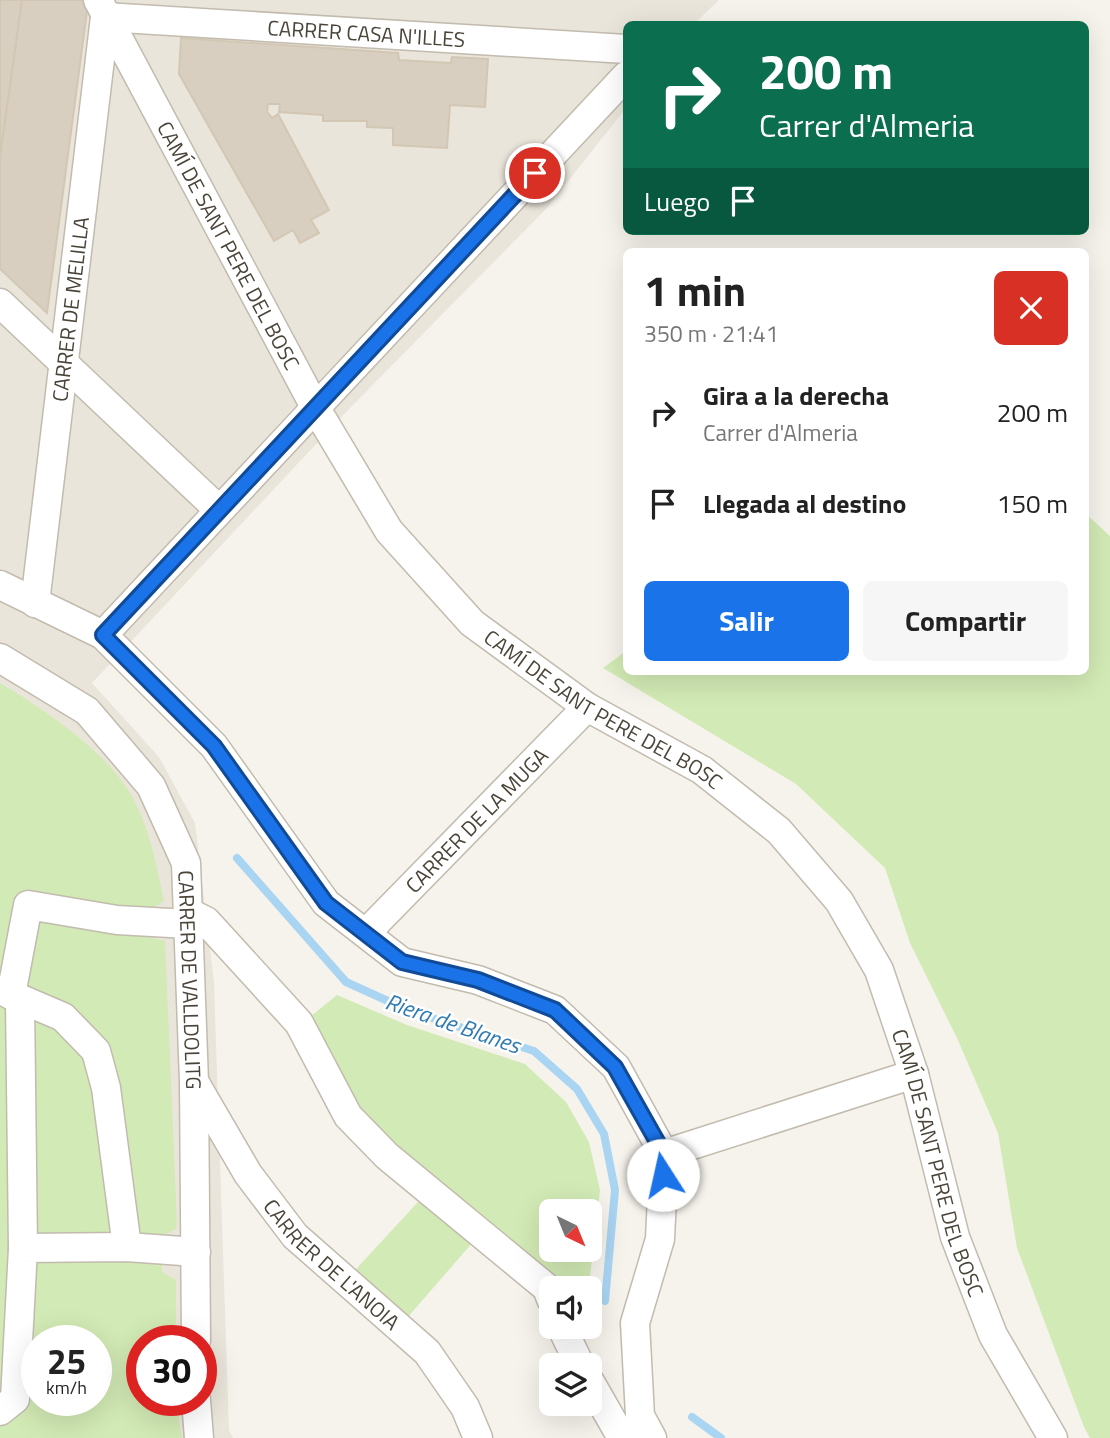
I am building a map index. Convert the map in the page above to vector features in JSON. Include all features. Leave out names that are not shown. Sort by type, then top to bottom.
[{"type":"street","name":"CARRER CASA N'ILLES","points":[[102,9],[623,49]]},
{"type":"street","name":"CARRER DE MELILLA","points":[[35,603],[102,9]]},
{"type":"street","name":"CAMÍ DE SANT PERE DEL BOSC","points":[[102,9],[315,407],[389,531],[472,623],[587,707],[702,770],[779,831],[839,901],[878,970],[914,1074],[955,1237],[993,1335],[1053,1438]]},
{"type":"street","points":[[103,635],[623,79]]},
{"type":"street","points":[[0,303],[64,360],[219,510]]},
{"type":"street","points":[[0,585],[103,635],[214,746],[326,903],[402,962],[478,980],[555,1010],[615,1067],[664,1154],[660,1238],[635,1323],[640,1416],[652,1438]]},
{"type":"street","name":"CARRER DE VALLDOLITG","points":[[0,658],[87,712],[151,786],[186,863],[194,1082],[196,1325]]},
{"type":"street","name":"CARRER DE LA MUGA","points":[[366,933],[587,707]]},
{"type":"street","points":[[0,1411],[15,1399],[23,1248],[10,995],[28,905],[117,919],[188,918],[206,921],[299,1023],[348,1115],[387,1156],[539,1281]]},
{"type":"street","points":[[10,995],[63,1017],[96,1052],[106,1088],[127,1247]]},
{"type":"street","points":[[664,1154],[914,1074]]},
{"type":"street","name":"CARRER DE L'ANOIA","points":[[194,1082],[248,1174],[295,1236],[427,1352],[465,1407],[478,1438]]},
{"type":"street","points":[[23,1248],[127,1247],[195,1252]]},
{"type":"street","points":[[602,1403],[622,1438]]},
{"type":"street","points":[[197,1416],[199,1438]]},
{"type":"shaded area","points":[[0,0],[719,0],[697,21],[623,21],[623,112],[546,209],[350,408],[92,683],[159,757],[195,823],[214,982],[229,1430],[233,1438],[0,1438]]},
{"type":"green space","points":[[1089,517],[1110,536],[1110,1438],[1090,1438],[1084,1427],[1017,1248],[998,1133],[957,1038],[910,943],[885,868],[796,784],[603,668],[623,653],[623,675],[1089,675]]},
{"type":"green space","points":[[0,683],[57,720],[111,768],[136,804],[156,864],[164,901],[143,914],[145,936],[165,941],[177,1224],[176,1229],[162,1236],[162,1272],[176,1280],[176,1325],[126,1325],[126,1416],[179,1416],[182,1438],[0,1438]]},
{"type":"green space","points":[[337,995],[407,1025],[525,1064],[566,1102],[589,1142],[600,1190],[599,1199],[539,1199],[539,1262],[592,1262],[590,1276],[541,1276],[351,1113],[305,1021]]},
{"type":"green space","points":[[429,1190],[479,1235],[401,1325],[347,1279]]},
{"type":"building","points":[[0,0],[22,0],[0,158]]},
{"type":"building","points":[[22,0],[83,0],[87,11],[47,313],[0,269],[0,158]]},
{"type":"building","points":[[181,38],[398,53],[399,60],[451,63],[452,57],[488,59],[485,107],[450,105],[447,148],[393,145],[393,128],[367,127],[367,121],[323,121],[323,115],[279,112],[280,104],[268,104],[267,112],[272,118],[278,114],[329,210],[311,220],[319,233],[300,243],[293,230],[274,241],[179,74]]},
{"type":"waterway","name":"Riera de Blanes","points":[[237,858],[346,982],[410,1011],[534,1051],[577,1089],[604,1134],[615,1190],[605,1301]]},
{"type":"waterway","name":"Riera de Blanes","points":[[692,1417],[721,1438]]},
{"type":"route","points":[[535,173],[103,635],[214,746],[326,903],[402,962],[478,980],[555,1010],[615,1067],[664,1154],[663,1175]]}]
